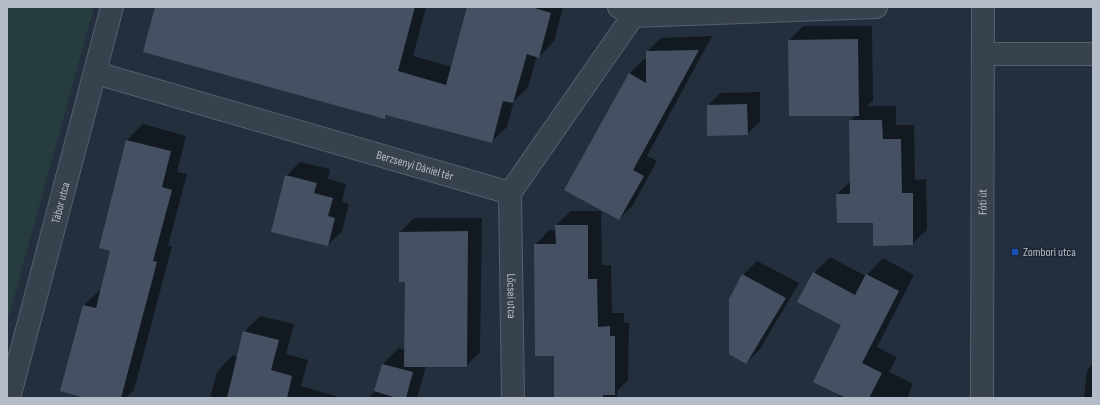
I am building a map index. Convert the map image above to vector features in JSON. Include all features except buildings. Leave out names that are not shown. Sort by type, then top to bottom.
[{"type":"street","name":"Tábor utca","points":[[9,398],[96,73],[112,7]]},
{"type":"street","points":[[510,193],[626,11],[876,7]]},
{"type":"street","name":"Fóti út","points":[[982,398],[983,7]]},
{"type":"street","points":[[983,54],[1093,54]]},
{"type":"street","name":"Berzsenyi Dániel tér","points":[[96,73],[510,193]]},
{"type":"street","name":"Lőcsei utca","points":[[510,193],[513,398]]},
{"type":"green space","points":[[7,7],[94,7],[7,323]]},
{"type":"place","name":"Zombori utca","points":[[1015,252]]}]
